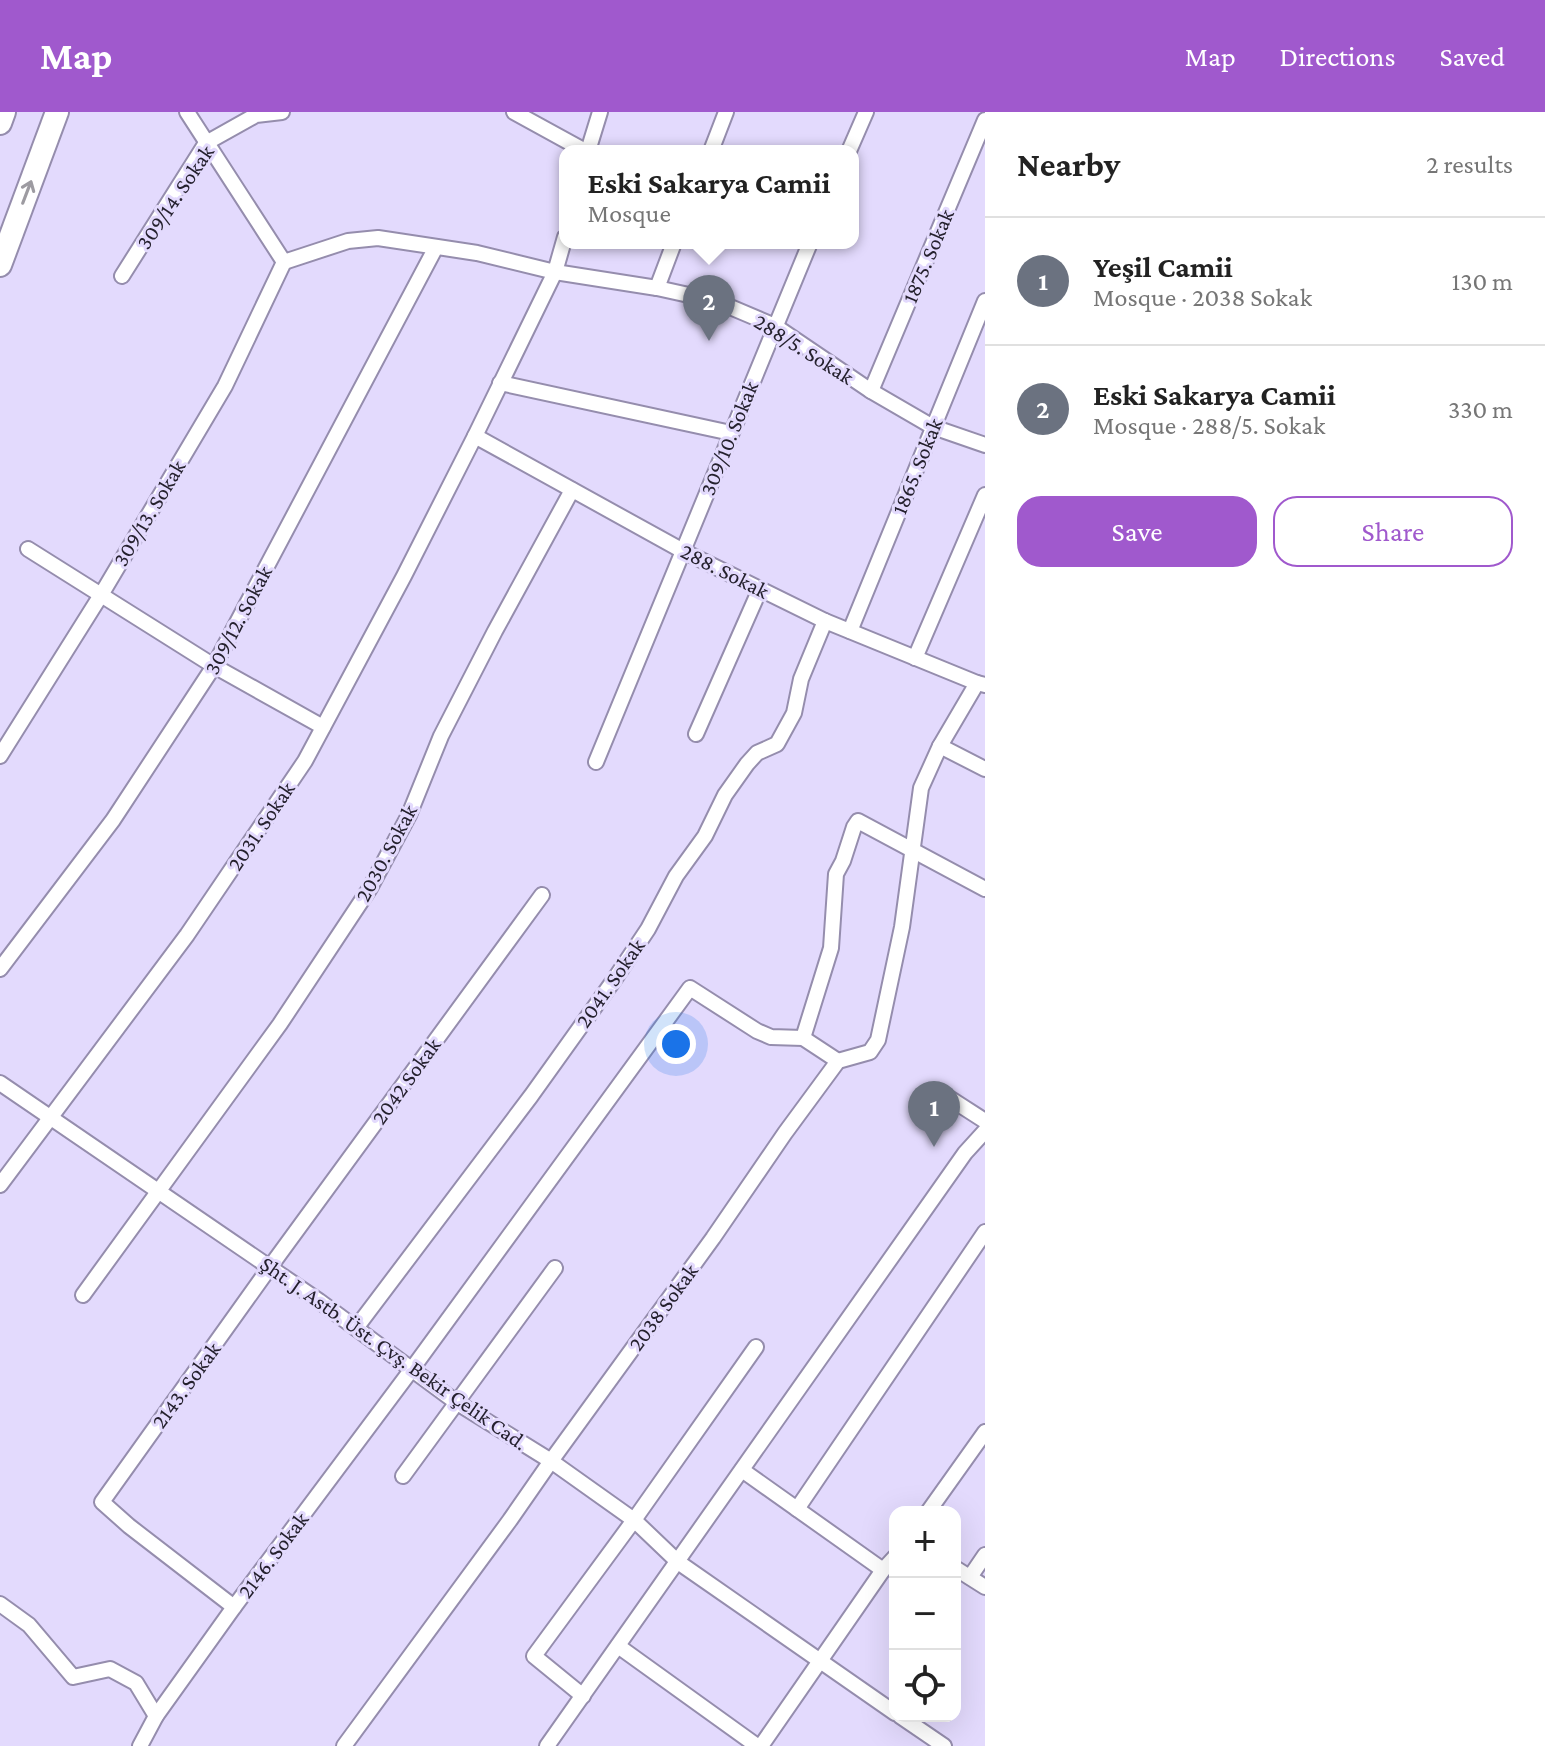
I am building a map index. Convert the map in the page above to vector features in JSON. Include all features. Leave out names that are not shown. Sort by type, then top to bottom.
[{"type":"highway","points":[[0,123],[4,112]]},
{"type":"highway","points":[[0,265],[57,112]]},
{"type":"street","points":[[187,112],[284,262]]},
{"type":"street","name":"309/14. Sokak","points":[[122,276],[206,143],[256,115],[282,112]]},
{"type":"street","points":[[514,112],[575,145]]},
{"type":"street","points":[[588,145],[600,112]]},
{"type":"street","points":[[713,145],[726,112]]},
{"type":"street","points":[[852,145],[866,112]]},
{"type":"street","name":"1875. Sokak","points":[[871,391],[985,120]]},
{"type":"street","name":"288/5. Sokak","points":[[284,262],[348,241],[378,238],[477,253],[555,272],[716,301],[775,326],[871,391],[933,427],[985,445]]},
{"type":"street","name":"309/12. Sokak","points":[[0,969],[113,820],[214,666],[436,247]]},
{"type":"street","name":"2031. Sokak","points":[[0,1185],[187,935],[305,761],[475,436],[555,272],[562,249]]},
{"type":"street","points":[[657,288],[672,249]]},
{"type":"street","name":"309/10. Sokak","points":[[596,762],[807,249]]},
{"type":"street","name":"309/13. Sokak","points":[[0,756],[101,595],[225,386],[284,262]]},
{"type":"street","name":"1865. Sokak","points":[[850,631],[985,301]]},
{"type":"street","points":[[500,383],[731,433]]},
{"type":"street","name":"288. Sokak","points":[[475,436],[683,551],[825,621],[981,684]]},
{"type":"street","name":"2030. Sokak","points":[[83,1295],[280,1024],[370,888],[409,815],[441,736],[572,490]]},
{"type":"street","points":[[915,658],[985,495]]},
{"type":"street","points":[[28,549],[214,666],[323,727]]},
{"type":"street","points":[[696,734],[760,589]]},
{"type":"street","name":"2041. Sokak","points":[[356,1328],[531,1096],[614,980],[648,929],[676,876],[705,836],[725,795],[747,764],[757,753],[777,744],[794,713],[801,679],[825,621]]},
{"type":"street","points":[[981,684],[940,746],[921,788],[912,850],[902,927],[878,1040],[870,1052],[838,1061],[803,1038],[831,948],[836,874],[858,821],[912,850],[985,889]]},
{"type":"street","points":[[940,746],[985,769]]},
{"type":"street","name":"2042 Sokak","points":[[270,1267],[542,895]]},
{"type":"street","name":"2146. Sokak","points":[[139,1746],[156,1716],[234,1607],[690,988],[757,1031],[771,1037],[803,1038]]},
{"type":"street","name":"2038 Sokak","points":[[344,1746],[510,1520],[838,1061]]},
{"type":"street","name":"Şht. J. Astb. Üst. Çvş. Bekir Çelik Cad.","points":[[0,1083],[270,1267],[456,1402],[551,1461],[634,1520],[678,1562],[889,1708]]},
{"type":"street","points":[[943,1094],[985,1121]]},
{"type":"street","points":[[547,1746],[965,1153],[985,1131]]},
{"type":"street","points":[[797,1509],[985,1232]]},
{"type":"street","name":"2143. Sokak","points":[[234,1607],[102,1502],[270,1267]]},
{"type":"street","points":[[403,1476],[555,1268]]},
{"type":"street","points":[[583,1696],[534,1656],[756,1347]]},
{"type":"street","points":[[932,1506],[985,1432]]},
{"type":"street","points":[[742,1470],[883,1570]]},
{"type":"street","points":[[970,1577],[985,1555]]},
{"type":"street","points":[[618,1646],[759,1746],[889,1564]]},
{"type":"street","points":[[961,1572],[985,1587]]},
{"type":"street","points":[[0,1604],[29,1625],[73,1677],[110,1669],[136,1683],[156,1716]]},
{"type":"street","name":"Şht. J. Astb. Üst. Çvş. Bekir Çelik Cad.","points":[[909,1722],[944,1746]]},
{"type":"place","name":"Eski Sakarya Camii","points":[[709,341]]},
{"type":"place","name":"Yeşil Camii","points":[[934,1147]]}]
